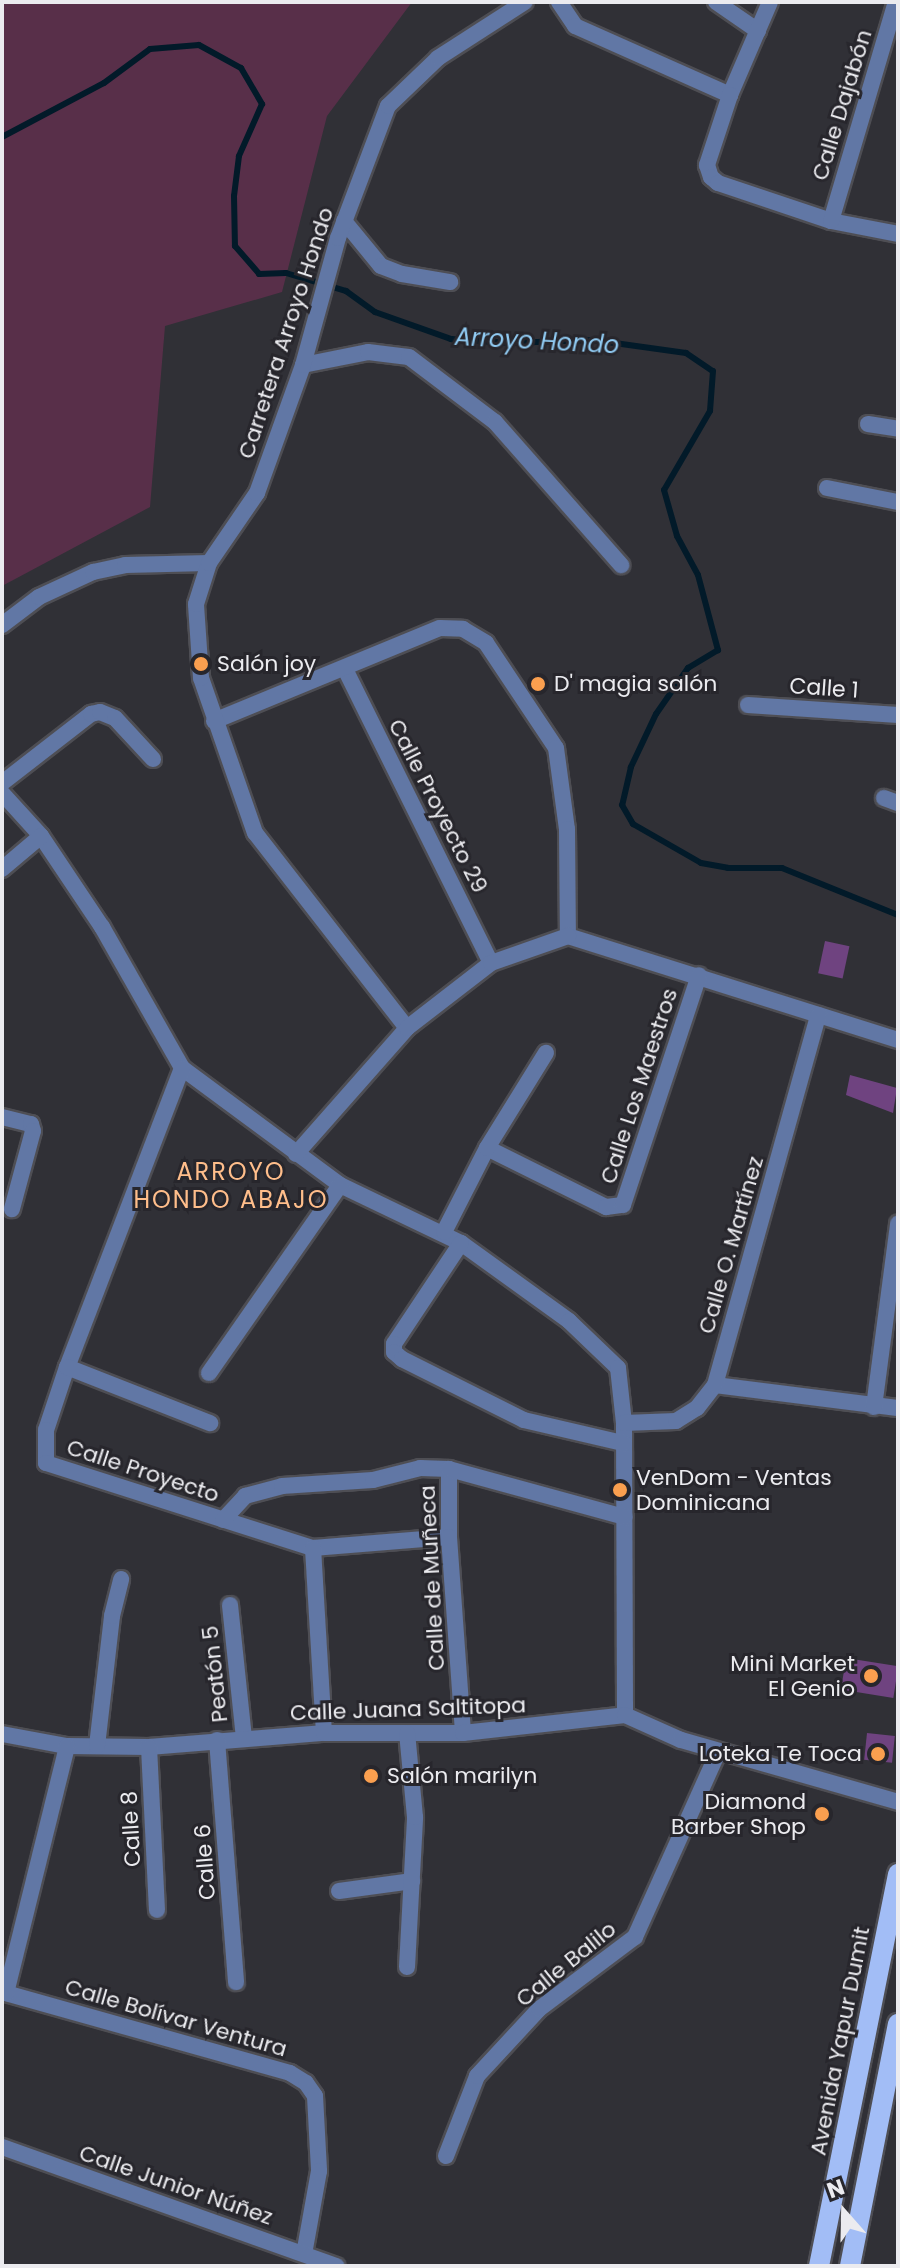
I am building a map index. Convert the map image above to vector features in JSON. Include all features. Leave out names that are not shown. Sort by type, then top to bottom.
[{"type":"main road","name":"Avenida Yapur Dumit","points":[[819,2266],[898,1874]]},
{"type":"main road","points":[[850,2266],[898,2024]]},
{"type":"street","name":"Carretera Arroyo Hondo","points":[[407,1028],[255,833],[201,678],[196,604],[209,563],[257,493],[303,365],[338,238],[388,106],[438,58],[525,2]]},
{"type":"street","points":[[559,2],[575,26],[730,95]]},
{"type":"street","points":[[716,2],[758,31]]},
{"type":"street","points":[[770,2],[730,95],[707,165],[711,177],[718,183],[831,221],[898,234]]},
{"type":"street","name":"Calle Dajabón","points":[[831,221],[896,2]]},
{"type":"street","points":[[344,221],[381,266],[402,274],[450,282]]},
{"type":"street","points":[[303,365],[368,352],[409,357],[495,422],[621,565]]},
{"type":"street","points":[[868,424],[898,429]]},
{"type":"street","points":[[827,488],[898,502]]},
{"type":"street","points":[[2,625],[39,597],[93,572],[125,565],[209,563]]},
{"type":"street","points":[[214,721],[440,628],[463,629],[486,643],[556,748],[567,829],[568,936]]},
{"type":"street","name":"Calle Proyecto 29","points":[[345,669],[491,963]]},
{"type":"street","name":"Calle 1","points":[[748,705],[898,715]]},
{"type":"street","points":[[2,783],[91,714],[100,712],[115,718],[153,759]]},
{"type":"street","points":[[2,793],[41,836],[102,927],[182,1068],[340,1185],[444,1232],[461,1243],[569,1321],[618,1368],[624,1423],[625,1715],[681,1740],[718,1752],[898,1802]]},
{"type":"street","points":[[2,869],[41,836]]},
{"type":"street","points":[[296,1154],[407,1028],[491,963],[568,936],[898,1040]]},
{"type":"street","name":"Calle Los Maestros","points":[[487,1148],[606,1207],[623,1205],[699,975]]},
{"type":"street","name":"Calle O. Martínez","points":[[624,1423],[676,1421],[697,1408],[715,1385],[818,1015]]},
{"type":"street","points":[[444,1232],[487,1148],[546,1053]]},
{"type":"street","name":"Calle Proyecto","points":[[182,1068],[67,1367],[46,1430],[46,1463],[313,1548],[449,1537]]},
{"type":"street","points":[[2,1117],[31,1124],[33,1131],[12,1209]]},
{"type":"street","points":[[209,1373],[340,1185]]},
{"type":"street","points":[[874,1407],[898,1224]]},
{"type":"street","points":[[461,1243],[394,1344],[394,1352],[402,1359],[524,1420],[623,1443]]},
{"type":"street","points":[[67,1367],[210,1423]]},
{"type":"street","points":[[715,1385],[898,1408]]},
{"type":"street","points":[[223,1520],[245,1496],[282,1486],[373,1480],[420,1468],[449,1469],[625,1517]]},
{"type":"street","name":"Calle de Muñeca","points":[[449,1469],[449,1537],[463,1733]]},
{"type":"street","points":[[313,1548],[324,1733]]},
{"type":"street","points":[[97,1746],[112,1616],[121,1579]]},
{"type":"street","name":"Peatón 5","points":[[230,1605],[244,1738]]},
{"type":"street","name":"Calle Juana Saltitopa","points":[[2,1734],[67,1746],[149,1747],[324,1733],[463,1733],[625,1715]]},
{"type":"street","points":[[407,1733],[415,1817],[407,1967]]},
{"type":"street","name":"Calle 6","points":[[217,1740],[236,1982]]},
{"type":"street","points":[[4,1993],[67,1746]]},
{"type":"street","name":"Calle 8","points":[[149,1747],[157,1910]]},
{"type":"street","name":"Calle Balilo","points":[[446,2156],[477,2076],[539,2009],[635,1937],[718,1752]]},
{"type":"street","points":[[339,1891],[412,1881]]},
{"type":"street","name":"Calle Bolívar Ventura","points":[[4,1993],[290,2073],[306,2083],[315,2096],[319,2171],[304,2254]]},
{"type":"street","name":"Calle Junior Núñez","points":[[2,2147],[336,2266]]},
{"type":"shaded area","points":[[2,2],[412,2],[327,116],[282,292],[165,326],[150,507],[2,586]]},
{"type":"building","points":[[825,941],[849,946],[843,978],[818,973]]},
{"type":"building","points":[[850,1075],[897,1088],[893,1113],[846,1095]]},
{"type":"building","name":"Mini Market El Genio","points":[[846,1658],[898,1666],[893,1698],[841,1690]]},
{"type":"building","points":[[867,1733],[895,1736],[892,1763],[864,1760]]},
{"type":"waterway","name":"Arroyo Hondo","points":[[2,137],[104,83],[150,49],[199,45],[241,68],[262,104],[239,156],[234,196],[235,246],[259,274],[286,273],[346,291],[375,312],[451,339],[509,343],[593,340],[686,353],[713,371],[710,411],[664,490],[677,536],[698,575],[718,650],[688,668],[656,714],[631,767],[622,805],[633,824],[701,863],[728,868],[782,868],[898,915]]},
{"type":"place","name":"Salón joy","points":[[201,664]]},
{"type":"place","name":"D' magia salón","points":[[538,684]]},
{"type":"place","name":"VenDom - Ventas Dominicana","points":[[620,1490]]},
{"type":"place","name":"Mini Market El Genio","points":[[871,1676]]},
{"type":"place","name":"Loteka Te Toca","points":[[878,1754]]},
{"type":"place","name":"Salón marilyn","points":[[371,1776]]},
{"type":"place","name":"Diamond Barber Shop","points":[[822,1814]]},
{"type":"district","name":"ARROYO HONDO ABAJO","points":[[231,1186]]}]
